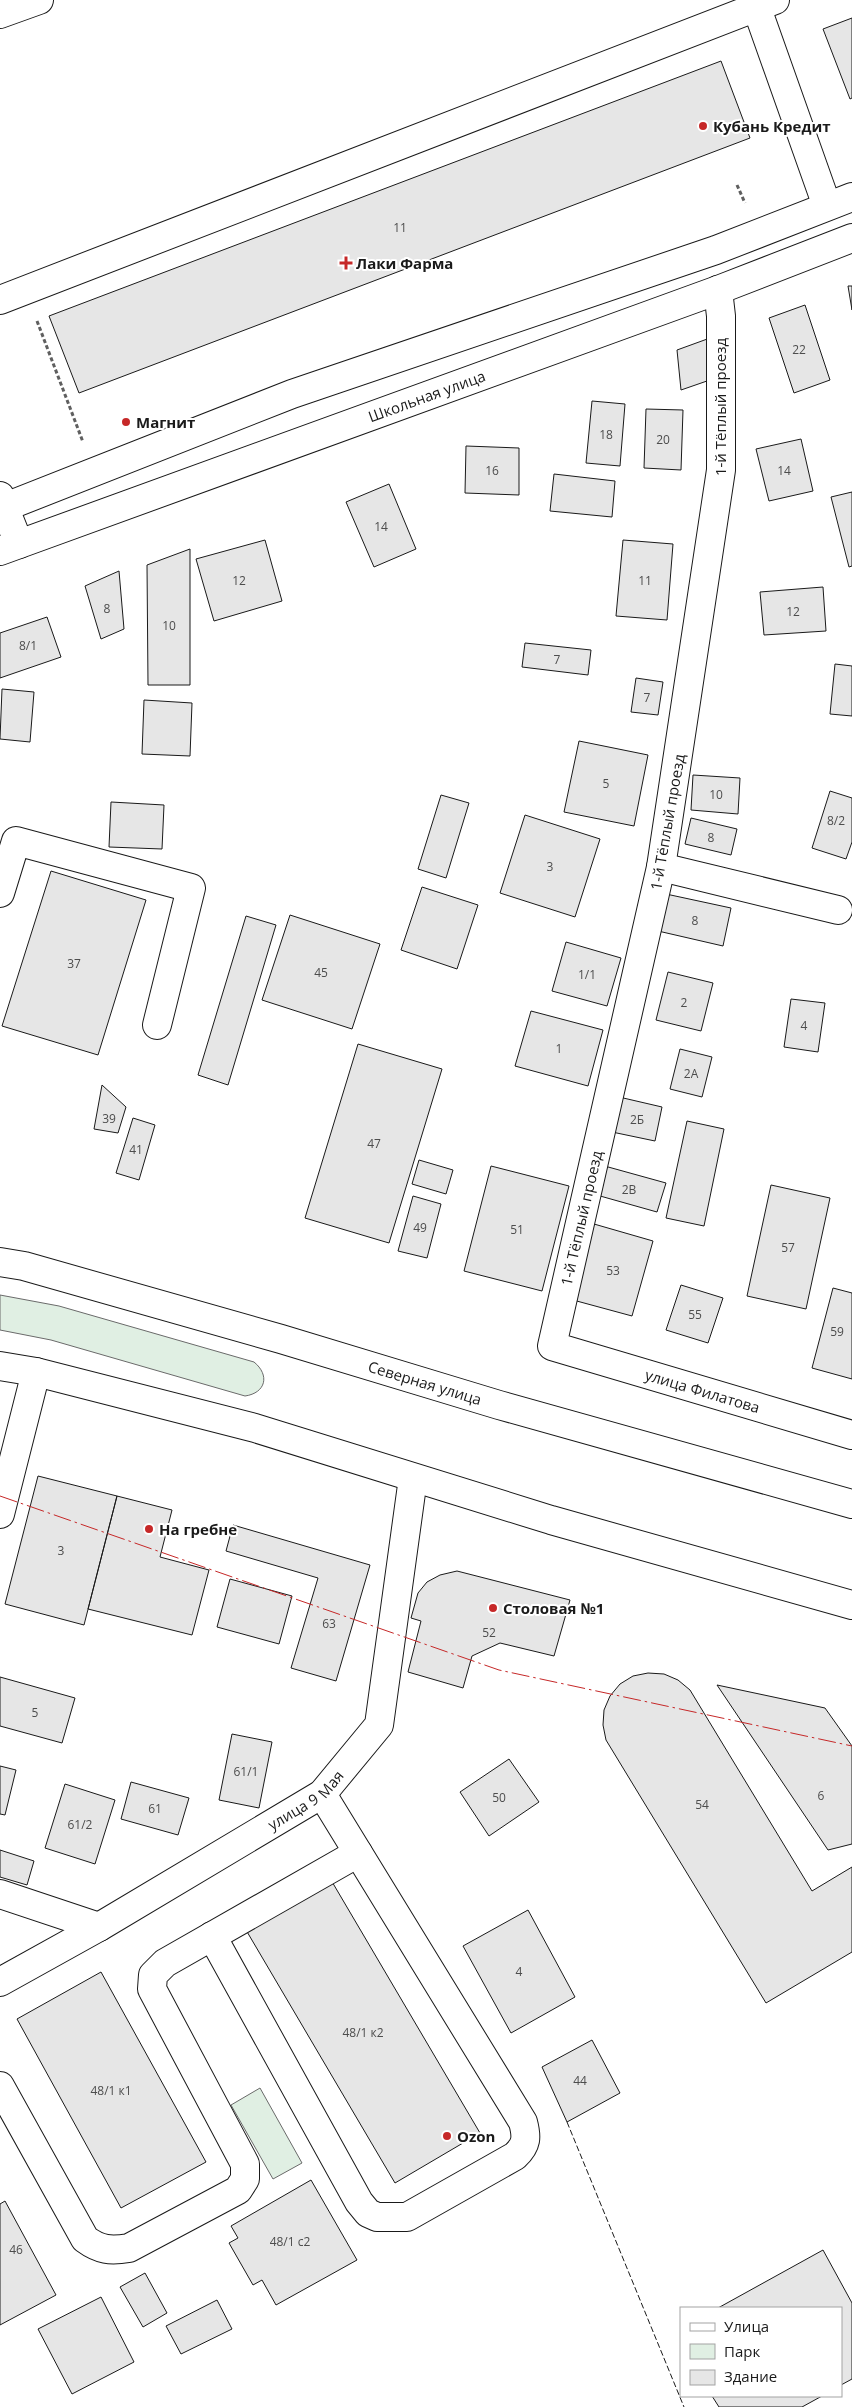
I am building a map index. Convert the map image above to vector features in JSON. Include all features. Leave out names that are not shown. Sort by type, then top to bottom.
[{"type":"main road","points":[[0,14],[39,0]]},
{"type":"main road","points":[[0,300],[762,2],[840,201],[716,250],[292,394],[2,504],[9,548]]},
{"type":"main road","name":"Школьная улица","points":[[9,548],[718,290],[852,238]]},
{"type":"main road","name":"1-й Тёплый проезд","points":[[552,1346],[661,867],[721,470],[721,316],[718,290]]},
{"type":"main road","points":[[0,893],[16,841],[191,888],[157,1025]]},
{"type":"main road","points":[[661,867],[838,910]]},
{"type":"main road","name":"Северная улица","points":[[8,1262],[281,1339],[509,1408],[852,1504]]},
{"type":"main road","name":"улица Филатова","points":[[552,1346],[852,1435]]},
{"type":"main road","points":[[0,1366],[36,1372],[256,1428],[413,1478],[840,1602],[852,1612]]},
{"type":"main road","points":[[0,1514],[36,1372]]},
{"type":"main road","name":"улица 9 Мая","points":[[0,1982],[99,1927],[322,1794],[379,1725],[413,1478]]},
{"type":"main road","points":[[212,1936],[359,2202],[368,2213],[377,2217],[407,2217],[515,2156],[524,2148],[527,2135],[523,2122],[322,1794]]},
{"type":"main road","points":[[0,2086],[85,2239],[96,2248],[110,2251],[129,2248],[238,2190],[245,2179],[245,2164],[152,1989],[152,1975],[166,1963],[358,1853]]},
{"type":"main road","points":[[0,1894],[99,1927]]},
{"type":"path","points":[[28,320],[37,320],[83,443]]},
{"type":"green space","points":[[0,1295],[59,1306],[254,1362],[262,1372],[263,1383],[258,1391],[245,1396],[51,1340],[0,1330]]},
{"type":"green space","points":[[260,2088],[302,2163],[273,2179],[231,2105]]},
{"type":"building","points":[[852,18],[852,98],[850,99],[823,29]]},
{"type":"building","points":[[721,61],[750,138],[79,393],[49,316]]},
{"type":"building","points":[[848,286],[852,286],[852,310]]},
{"type":"building","points":[[805,305],[830,380],[794,393],[769,318]]},
{"type":"building","points":[[710,338],[707,381],[681,390],[677,350]]},
{"type":"building","points":[[592,401],[625,404],[620,466],[586,463]]},
{"type":"building","points":[[646,409],[683,410],[681,470],[644,468]]},
{"type":"building","points":[[801,439],[813,491],[769,501],[756,449]]},
{"type":"building","points":[[466,446],[519,448],[519,495],[465,493]]},
{"type":"building","points":[[554,474],[615,481],[612,517],[550,511]]},
{"type":"building","points":[[389,484],[416,549],[374,567],[346,502]]},
{"type":"building","points":[[852,492],[852,566],[849,567],[831,497]]},
{"type":"building","points":[[265,540],[282,601],[214,621],[196,559]]},
{"type":"building","points":[[623,540],[673,544],[667,620],[616,616]]},
{"type":"building","points":[[190,549],[190,685],[148,685],[147,565]]},
{"type":"building","points":[[119,571],[124,629],[101,639],[85,586]]},
{"type":"building","points":[[823,587],[826,631],[764,635],[760,592]]},
{"type":"building","points":[[47,617],[61,657],[0,678],[0,633]]},
{"type":"building","points":[[525,643],[591,650],[588,675],[522,667]]},
{"type":"building","points":[[835,664],[852,666],[852,716],[830,714]]},
{"type":"building","points":[[636,678],[663,682],[658,715],[631,712]]},
{"type":"building","points":[[2,689],[34,692],[30,742],[0,739]]},
{"type":"building","points":[[144,700],[192,703],[190,756],[142,754]]},
{"type":"building","points":[[579,741],[648,755],[634,826],[564,812]]},
{"type":"building","points":[[693,775],[740,778],[738,814],[691,810]]},
{"type":"building","points":[[830,791],[852,798],[852,842],[846,859],[812,848]]},
{"type":"building","points":[[441,795],[469,803],[446,878],[418,869]]},
{"type":"building","points":[[111,802],[164,805],[162,849],[109,847]]},
{"type":"building","points":[[525,815],[600,839],[575,917],[500,893]]},
{"type":"building","points":[[691,818],[737,829],[731,855],[685,844]]},
{"type":"building","points":[[51,871],[146,900],[98,1055],[2,1026]]},
{"type":"building","points":[[422,887],[478,905],[457,969],[401,950]]},
{"type":"building","points":[[666,894],[731,908],[723,946],[658,931]]},
{"type":"building","points":[[290,915],[380,944],[352,1029],[262,1000]]},
{"type":"building","points":[[246,916],[276,925],[228,1085],[198,1075]]},
{"type":"building","points":[[566,942],[621,958],[607,1006],[552,991]]},
{"type":"building","points":[[668,972],[713,983],[701,1031],[656,1020]]},
{"type":"building","points":[[791,999],[825,1003],[818,1052],[784,1047]]},
{"type":"building","points":[[531,1011],[603,1030],[588,1086],[515,1066]]},
{"type":"building","points":[[358,1044],[442,1069],[389,1243],[305,1218]]},
{"type":"building","points":[[680,1049],[712,1057],[702,1097],[670,1089]]},
{"type":"building","points":[[102,1085],[126,1107],[118,1133],[94,1129]]},
{"type":"building","points":[[619,1097],[662,1107],[655,1141],[612,1132]]},
{"type":"building","points":[[133,1118],[155,1125],[139,1180],[116,1173]]},
{"type":"building","points":[[687,1121],[724,1129],[704,1226],[666,1218]]},
{"type":"building","points":[[419,1160],[453,1170],[446,1194],[412,1184]]},
{"type":"building","points":[[601,1165],[666,1183],[657,1212],[593,1194]]},
{"type":"building","points":[[491,1166],[569,1186],[542,1291],[464,1271]]},
{"type":"building","points":[[771,1185],[830,1198],[806,1309],[747,1296]]},
{"type":"building","points":[[413,1196],[441,1204],[427,1258],[398,1251]]},
{"type":"building","points":[[594,1224],[653,1241],[632,1316],[573,1300]]},
{"type":"building","points":[[681,1285],[723,1298],[708,1343],[666,1330]]},
{"type":"building","points":[[833,1288],[852,1293],[852,1379],[812,1368]]},
{"type":"building","points":[[38,1476],[117,1496],[84,1625],[5,1604]]},
{"type":"building","points":[[117,1496],[172,1510],[160,1557],[209,1570],[192,1635],[88,1609]]},
{"type":"building","points":[[233,1525],[370,1565],[336,1681],[291,1668],[318,1578],[226,1551]]},
{"type":"building","points":[[457,1571],[570,1600],[554,1656],[500,1643],[472,1656],[463,1688],[408,1672],[421,1621],[411,1618],[418,1593],[427,1582],[440,1575]]},
{"type":"building","points":[[230,1579],[292,1596],[279,1644],[217,1627]]},
{"type":"building","points":[[648,1673],[664,1674],[678,1680],[690,1690],[812,1891],[852,1867],[852,1952],[766,2003],[606,1740],[603,1725],[604,1710],[610,1696],[620,1684],[633,1676]]},
{"type":"building","points":[[0,1677],[75,1698],[62,1743],[0,1726]]},
{"type":"building","points":[[717,1685],[825,1708],[852,1746],[852,1844],[828,1850]]},
{"type":"building","points":[[232,1734],[272,1742],[259,1808],[219,1800]]},
{"type":"building","points":[[509,1759],[539,1802],[489,1836],[460,1792]]},
{"type":"building","points":[[0,1766],[16,1770],[5,1815],[0,1814]]},
{"type":"building","points":[[131,1782],[189,1798],[178,1835],[121,1819]]},
{"type":"building","points":[[65,1784],[115,1800],[95,1864],[45,1848]]},
{"type":"building","points":[[0,1850],[34,1861],[27,1885],[0,1877]]},
{"type":"building","points":[[331,1880],[480,2133],[395,2183],[246,1930]]},
{"type":"building","points":[[528,1910],[575,1997],[511,2033],[463,1946]]},
{"type":"building","points":[[101,1972],[206,2162],[121,2208],[17,2019]]},
{"type":"building","points":[[592,2040],[620,2093],[567,2122],[542,2067]]},
{"type":"building","points":[[311,2180],[357,2260],[276,2305],[262,2280],[253,2285],[229,2243],[238,2238],[231,2226]]},
{"type":"building","points":[[5,2201],[56,2295],[0,2325],[0,2204]]},
{"type":"building","points":[[823,2250],[852,2303],[852,2379],[842,2384],[842,2307],[720,2307]]},
{"type":"building","points":[[145,2273],[167,2313],[143,2327],[120,2287]]},
{"type":"building","points":[[101,2297],[134,2362],[72,2394],[38,2329]]},
{"type":"building","points":[[217,2300],[232,2329],[181,2354],[166,2326]]},
{"type":"building","points":[[713,2397],[820,2397],[802,2407],[719,2407]]},
{"type":"fence","points":[[567,2122],[684,2407]]},
{"type":"power","points":[[0,1496],[499,1670],[852,1746]]},
{"type":"place","name":"Кубань Кредит","points":[[703,126]]},
{"type":"place","name":"Лаки Фарма","points":[[346,263]]},
{"type":"place","name":"Магнит","points":[[126,422]]},
{"type":"place","name":"На гребне","points":[[149,1529]]},
{"type":"place","name":"Столовая №1","points":[[493,1608]]},
{"type":"place","name":"Ozon","points":[[447,2136]]}]
